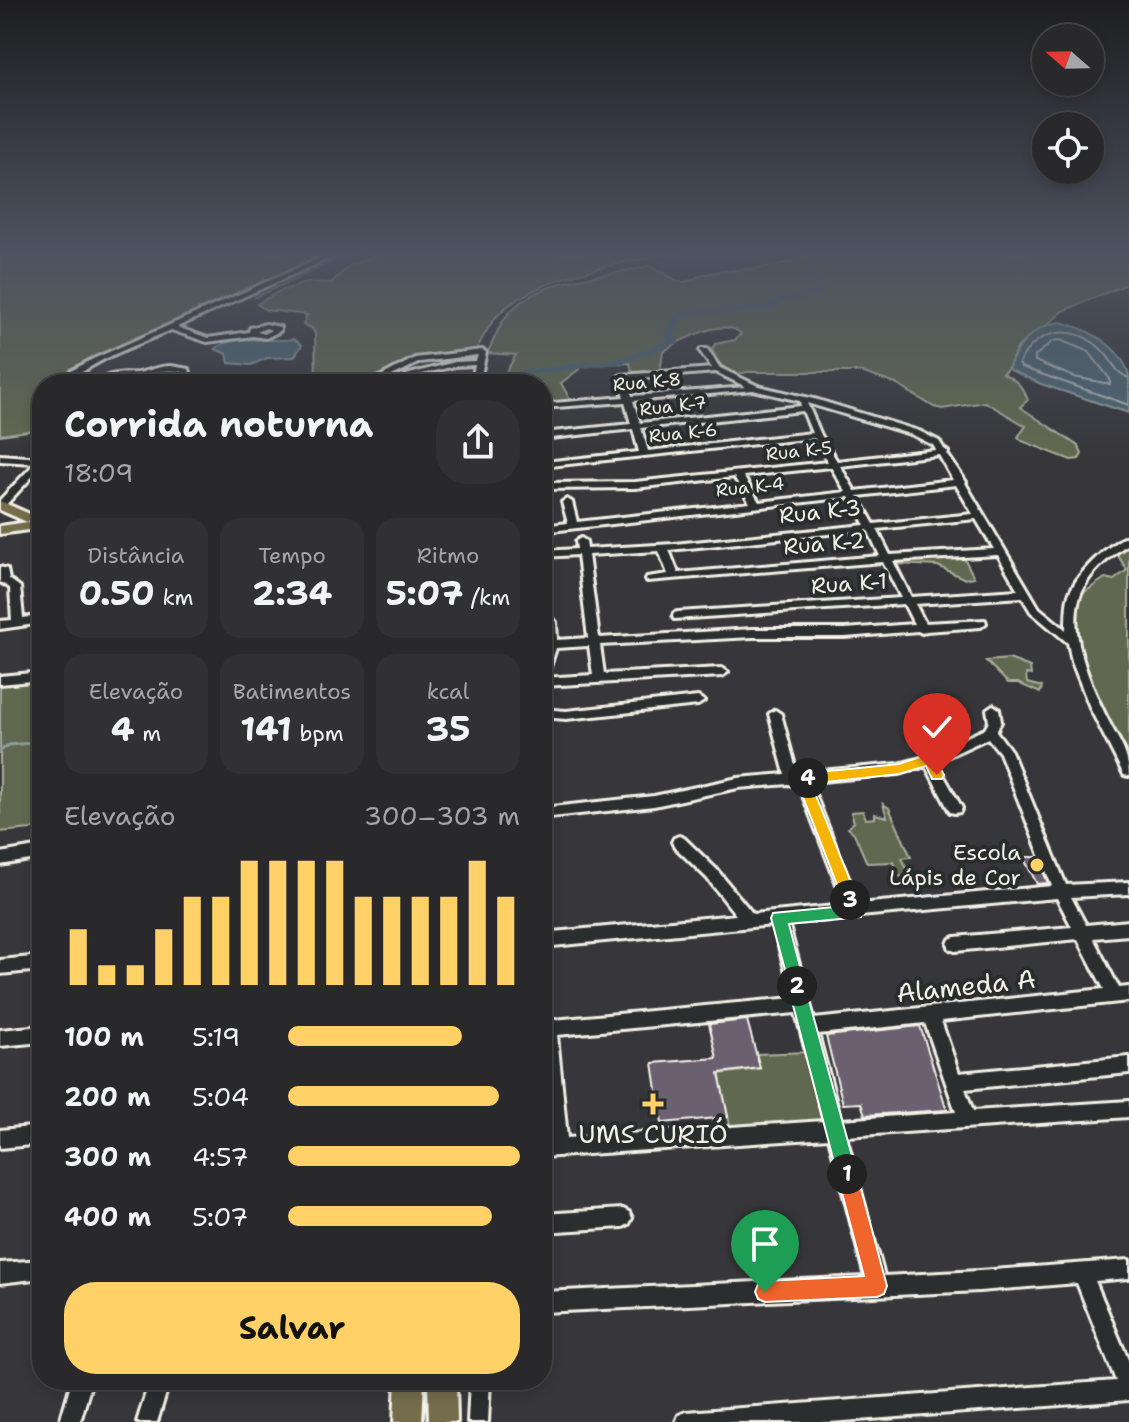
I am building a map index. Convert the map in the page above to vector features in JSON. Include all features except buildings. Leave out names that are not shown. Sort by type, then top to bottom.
[{"type":"main road","points":[[1,505],[27,518]]},
{"type":"main road","points":[[0,521],[32,517]]},
{"type":"main road","points":[[0,530],[32,525]]},
{"type":"main road","points":[[408,1422],[410,1390]]},
{"type":"main road","points":[[442,1390],[443,1422]]},
{"type":"street","points":[[75,374],[81,368],[191,319]]},
{"type":"street","points":[[172,328],[207,340],[253,334]]},
{"type":"street","points":[[704,351],[717,370]]},
{"type":"street","points":[[390,374],[418,360],[482,352],[477,374]]},
{"type":"street","points":[[414,374],[455,364],[479,363]]},
{"type":"street","points":[[143,374],[156,368],[184,370],[188,374]]},
{"type":"street","points":[[644,453],[621,379],[628,376],[717,370],[755,388],[807,405],[916,433],[936,443],[944,452],[1035,610],[1073,641]]},
{"type":"street","name":"Rua K-8","points":[[552,405],[755,388]]},
{"type":"street","points":[[807,405],[817,435],[870,525],[922,629]]},
{"type":"street","name":"Rua K-7","points":[[552,435],[807,405]]},
{"type":"street","name":"Rua K-6","points":[[553,464],[817,435]]},
{"type":"street","name":"Rua K-5","points":[[552,486],[657,483],[944,452]]},
{"type":"street","points":[[0,458],[32,460]]},
{"type":"street","points":[[1,505],[32,472]]},
{"type":"street","points":[[737,474],[755,503]]},
{"type":"street","name":"Rua K-4","points":[[552,527],[961,482]]},
{"type":"street","points":[[567,502],[573,524]]},
{"type":"street","name":"Rua K-3","points":[[552,552],[582,547],[663,547],[980,516]]},
{"type":"street","points":[[1129,538],[1082,580],[1073,598],[1073,641],[1099,711],[1129,771]]},
{"type":"street","points":[[582,547],[599,680]]},
{"type":"street","points":[[663,547],[674,577]]},
{"type":"street","name":"Rua K-2","points":[[651,579],[886,558],[1002,552]]},
{"type":"street","points":[[0,570],[3,571],[4,580],[15,587],[18,623]]},
{"type":"street","name":"Rua K-1","points":[[678,616],[1024,593]]},
{"type":"street","points":[[0,625],[32,621]]},
{"type":"street","points":[[552,644],[922,629],[981,623]]},
{"type":"street","points":[[552,682],[722,672]]},
{"type":"street","points":[[0,680],[32,677]]},
{"type":"street","points":[[552,714],[698,701]]},
{"type":"street","points":[[552,812],[654,801],[738,783],[899,769],[929,760],[990,732],[995,722],[993,709]]},
{"type":"street","points":[[775,714],[798,780],[855,912]]},
{"type":"street","points":[[990,732],[1013,768],[1061,891],[1082,932],[1122,995]]},
{"type":"street","points":[[929,760],[955,808]]},
{"type":"street","points":[[679,842],[712,874],[749,920]]},
{"type":"street","points":[[0,859],[32,854]]},
{"type":"street","points":[[552,939],[1061,891],[1129,888]]},
{"type":"street","points":[[779,918],[877,1286]]},
{"type":"street","points":[[955,944],[1129,928]]},
{"type":"street","points":[[0,967],[32,964]]},
{"type":"street","name":"Alameda A","points":[[808,1027],[1122,995]]},
{"type":"street","points":[[552,1028],[802,1005]]},
{"type":"street","points":[[930,1013],[968,1121]]},
{"type":"street","points":[[0,1038],[32,1035]]},
{"type":"street","points":[[954,1082],[1129,1065]]},
{"type":"street","points":[[552,1147],[1129,1109]]},
{"type":"street","points":[[0,1139],[32,1136]]},
{"type":"street","points":[[552,1222],[623,1218]]},
{"type":"street","points":[[552,1302],[877,1286],[1129,1269]]},
{"type":"street","points":[[0,1273],[32,1270]]},
{"type":"street","points":[[686,1422],[1129,1389],[1083,1274]]},
{"type":"street","points":[[70,1422],[79,1390]]},
{"type":"street","points":[[147,1422],[157,1390]]},
{"type":"street","points":[[478,1422],[480,1390]]},
{"type":"green space","points":[[0,319],[183,319],[66,374],[32,374],[32,430],[0,435]]},
{"type":"green space","points":[[305,319],[495,319],[475,352],[424,359],[390,374],[316,374],[315,334],[312,328],[303,325]]},
{"type":"green space","points":[[504,319],[1054,319],[1020,345],[1002,373],[1018,384],[1026,395],[1028,400],[1020,407],[1078,446],[1082,454],[1079,459],[1071,460],[1022,441],[1018,437],[1026,426],[985,402],[942,409],[896,384],[861,372],[747,372],[733,375],[717,361],[712,349],[715,344],[735,340],[741,334],[724,328],[702,332],[670,347],[663,352],[660,372],[633,375],[630,363],[586,364],[561,383],[572,403],[552,404],[552,374],[505,374],[516,355],[487,353]]},
{"type":"green space","points":[[1129,546],[1129,753],[1089,679],[1082,659],[1077,617],[1079,596],[1105,578],[1114,580],[1127,570],[1117,554]]},
{"type":"green space","points":[[963,556],[974,577],[965,579],[938,566],[897,564],[909,588],[905,589],[891,561]]},
{"type":"green space","points":[[1009,659],[1030,667],[1031,675],[1026,674],[1027,683],[1042,687],[1040,693],[1018,683],[1008,683],[986,661]]},
{"type":"green space","points":[[32,679],[32,829],[0,832],[0,682]]},
{"type":"green space","points":[[883,804],[889,808],[911,857],[902,858],[911,878],[898,876],[894,862],[867,863],[854,833],[848,828],[854,822],[851,812],[863,811],[866,819],[875,818],[875,814],[887,817]]},
{"type":"green space","points":[[809,1052],[830,1126],[731,1130],[719,1074],[760,1069],[756,1054]]},
{"type":"water","points":[[1061,322],[1102,340],[1125,364],[1129,375],[1129,413],[1041,384],[1008,369],[1016,352],[1028,338],[1043,327]]},
{"type":"water","points":[[294,339],[302,345],[294,357],[267,358],[251,365],[229,363],[227,354],[215,349],[232,341]]},
{"type":"waterway","points":[[523,374],[626,360],[675,341],[669,335],[677,319]]},
{"type":"waterway","points":[[0,751],[9,745],[32,743]]},
{"type":"place","name":"Escola Lápis de Cor","points":[[1037,865]]},
{"type":"place","name":"UMS CURIÓ","points":[[653,1104]]},
{"type":"route","points":[[765,1292],[877,1286],[779,918],[855,912],[803,779],[899,769],[929,760],[937,775]]}]
